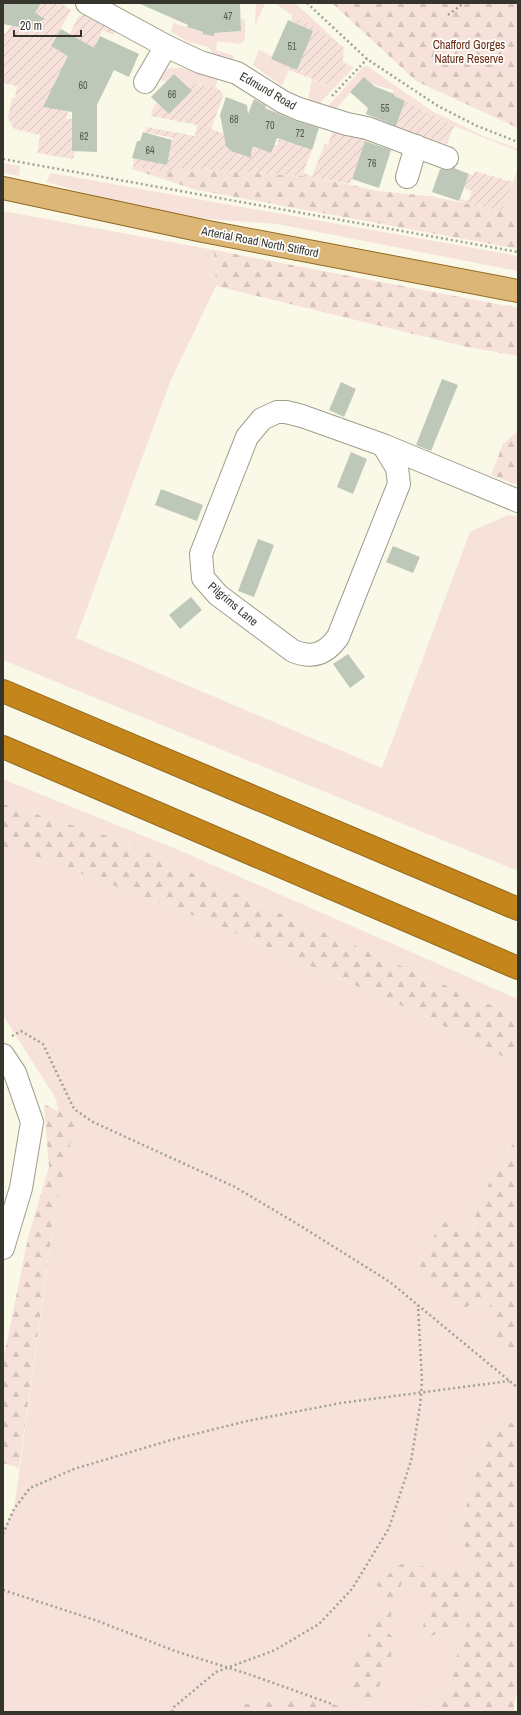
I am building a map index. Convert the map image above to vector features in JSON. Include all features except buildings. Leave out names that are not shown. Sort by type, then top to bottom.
[{"type":"highway","points":[[3,692],[518,909]]},
{"type":"highway","points":[[3,748],[518,968]]},
{"type":"main road","name":"Arterial Road North Stifford","points":[[3,188],[203,231],[518,291]]},
{"type":"street","name":"Edmund Road","points":[[87,3],[166,46],[200,62],[237,73],[283,102],[299,109],[347,124],[367,128],[447,158]]},
{"type":"street","points":[[144,82],[166,46]]},
{"type":"street","points":[[407,177],[416,146]]},
{"type":"street","name":"Pilgrims Lane","points":[[399,484],[338,637],[330,646],[320,653],[310,656],[302,655],[288,648],[218,595],[203,578],[201,554],[247,437],[262,419],[277,412],[286,412],[383,446],[518,501]]},
{"type":"street","points":[[383,446],[397,468],[399,484],[420,476],[443,470]]},
{"type":"street","points":[[3,1248],[21,1188],[32,1122],[6,1046]]},
{"type":"path","points":[[307,3],[367,59],[438,106],[477,126],[518,142]]},
{"type":"path","points":[[448,16],[464,3]]},
{"type":"path","points":[[332,97],[367,59]]},
{"type":"path","points":[[3,160],[518,252]]},
{"type":"path","points":[[6,1046],[21,1031],[43,1044],[74,1109],[93,1122],[236,1187],[390,1282],[518,1388]]},
{"type":"path","points":[[172,1712],[174,1707],[216,1672],[275,1650],[319,1624],[352,1589],[389,1528],[411,1461],[421,1392],[422,1380],[418,1305]]},
{"type":"path","points":[[3,1534],[14,1509],[30,1488],[74,1470],[171,1440],[247,1421],[341,1403],[510,1381]]},
{"type":"path","points":[[3,1590],[95,1620],[175,1651],[251,1675],[332,1704]]},
{"type":"green space","points":[[7,3],[61,3],[71,10],[51,46],[61,52],[78,17],[84,14],[115,32],[114,35],[102,30],[95,46],[105,50],[72,77],[61,71],[55,82],[69,100],[47,97],[46,107],[68,111],[66,119],[72,119],[72,151],[75,151],[73,159],[37,153],[40,135],[14,129],[8,118],[12,98],[15,98],[17,86],[3,83],[3,33],[6,34],[13,22]]},
{"type":"green space","points":[[256,3],[265,3],[255,24]]},
{"type":"green space","points":[[274,3],[295,3],[344,48],[327,36],[291,15]]},
{"type":"green space","name":"Chafford Gorges Nature Reserve","points":[[332,3],[518,3],[518,128],[416,81]]},
{"type":"green space","points":[[293,16],[311,25],[344,48],[343,62],[347,64],[328,85],[282,67],[283,64],[297,70],[313,31],[291,21]]},
{"type":"green space","points":[[241,19],[245,19],[245,40],[240,44],[217,41],[216,50],[234,56],[233,60],[213,55],[208,47],[189,42],[171,32],[173,23],[201,32],[217,33],[241,31]]},
{"type":"green space","points":[[259,50],[272,56],[271,59],[283,64],[282,67],[289,70],[282,86],[253,65]]},
{"type":"green space","points":[[347,64],[354,67],[319,104],[308,100],[312,79],[328,85]]},
{"type":"green space","points":[[367,66],[432,111],[481,135],[518,149],[518,151],[454,126],[405,101],[393,97],[393,90],[372,84],[364,77],[336,109],[328,106],[363,67]]},
{"type":"green space","points":[[170,68],[183,68],[203,74],[220,74],[215,88],[199,84],[188,88],[174,74],[166,82],[159,79],[165,71]]},
{"type":"green space","points":[[197,84],[217,88],[222,92],[223,96],[211,129],[228,135],[226,146],[232,150],[246,134],[238,154],[248,157],[253,146],[277,145],[279,139],[312,150],[303,173],[312,176],[325,144],[328,145],[332,132],[338,130],[366,139],[350,184],[313,177],[200,169],[180,169],[168,173],[133,166],[134,158],[167,165],[173,138],[145,132],[146,127],[195,136],[197,125],[151,116],[153,108],[157,103],[169,114],[192,91],[188,88]]},
{"type":"green space","points":[[405,101],[454,126],[447,144],[387,124],[388,121],[397,124]]},
{"type":"green space","points":[[3,163],[20,166],[19,176],[3,173]]},
{"type":"green space","points":[[133,166],[168,172],[180,169],[200,169],[313,177],[378,191],[429,196],[518,214],[518,249],[197,190],[132,169]]},
{"type":"green space","points":[[518,169],[518,214],[502,211]]},
{"type":"green space","points":[[474,171],[513,182],[502,211],[460,202],[461,199],[468,201],[472,191],[464,188],[469,174],[473,175]]},
{"type":"green space","points":[[51,173],[518,256],[518,271],[277,224],[194,218],[114,201],[46,182]]},
{"type":"green space","points":[[3,211],[214,250],[216,286],[170,382],[76,638],[382,768],[470,532],[508,515],[518,517],[518,871],[3,660]]},
{"type":"green space","points":[[214,250],[518,308],[518,356],[467,347],[216,286]]},
{"type":"green space","points":[[518,431],[518,485],[491,475],[503,444]]},
{"type":"green space","points":[[3,779],[181,851],[518,999],[518,1017],[268,908],[121,840],[3,804]]},
{"type":"green space","points":[[3,804],[121,840],[268,908],[518,1017],[518,1064],[414,1011],[206,920],[24,852],[3,847]]},
{"type":"green space","points":[[3,847],[24,851],[206,920],[414,1011],[518,1064],[518,1135],[477,1204],[472,1237],[489,1292],[494,1341],[518,1366],[518,1419],[487,1436],[460,1528],[477,1590],[446,1691],[418,1712],[359,1712],[307,1696],[232,1706],[226,1712],[3,1712],[3,1530],[14,1509],[64,1144],[56,1099],[3,1015]]},
{"type":"green space","points":[[44,1104],[76,1120],[55,1209],[19,1468],[3,1463],[3,1361],[28,1238],[49,1167]]},
{"type":"green space","points":[[518,1135],[518,1366],[494,1341],[489,1293],[462,1310],[435,1290],[417,1260],[444,1222],[472,1237],[477,1204]]},
{"type":"green space","points":[[518,1419],[518,1686],[513,1712],[418,1712],[446,1691],[477,1590],[473,1576],[457,1622],[419,1643],[432,1590],[402,1582],[386,1631],[395,1639],[387,1673],[372,1698],[348,1700],[353,1667],[388,1593],[376,1585],[401,1564],[454,1570],[473,1575],[460,1528],[487,1436]]},
{"type":"green space","points":[[307,1696],[359,1712],[226,1712],[232,1706]]}]
